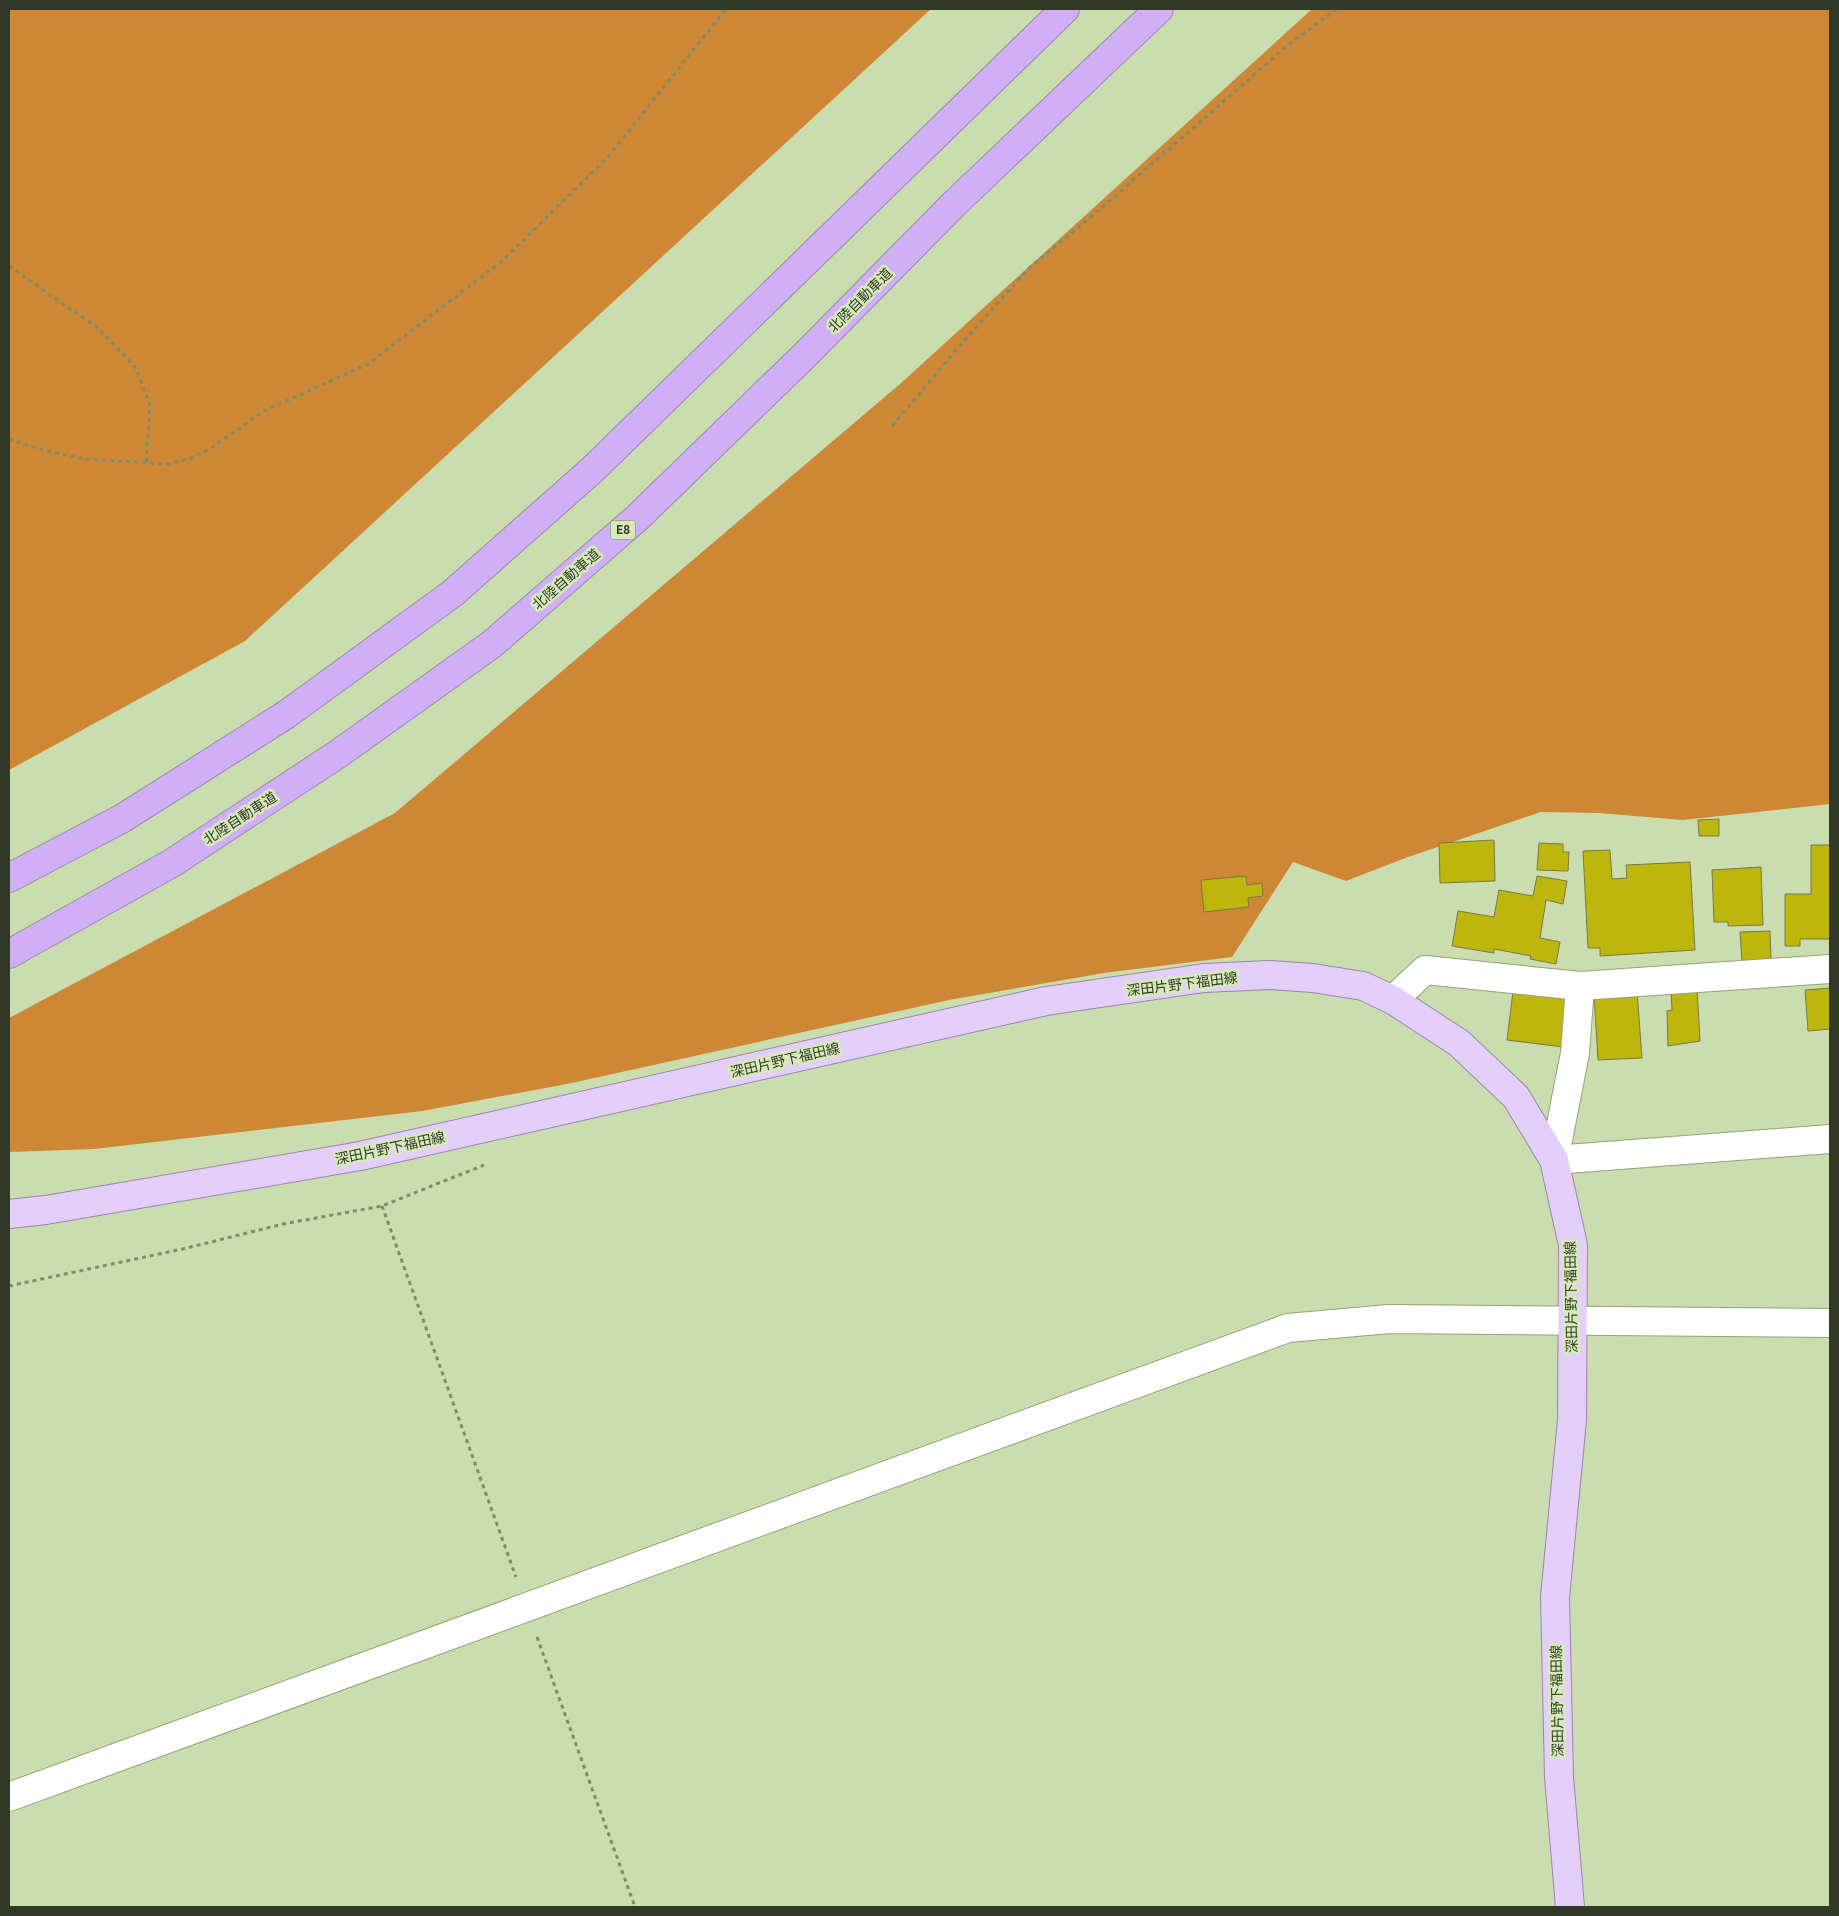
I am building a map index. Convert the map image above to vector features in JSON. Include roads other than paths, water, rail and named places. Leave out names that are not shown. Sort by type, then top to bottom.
[{"type":"highway","points":[[9,878],[123,818],[287,714],[453,593],[592,470],[1065,9]]},
{"type":"highway","name":"北陸自動車道","points":[[9,954],[172,863],[338,754],[492,644],[637,518],[806,355],[954,204],[1159,9]]},
{"type":"main road","name":"深田片野下福田線","points":[[9,1214],[46,1210],[360,1156],[1046,1001],[1204,978],[1269,975],[1313,978],[1363,986],[1393,1000],[1459,1043],[1516,1097],[1554,1160],[1573,1244],[1572,1420],[1555,1597],[1559,1777],[1570,1907]]},
{"type":"street","points":[[1393,1000],[1425,970],[1580,986],[1830,970]]},
{"type":"street","points":[[1580,986],[1575,1053],[1554,1160],[1830,1138]]},
{"type":"street","points":[[9,1797],[1288,1328],[1389,1319],[1830,1323]]}]
